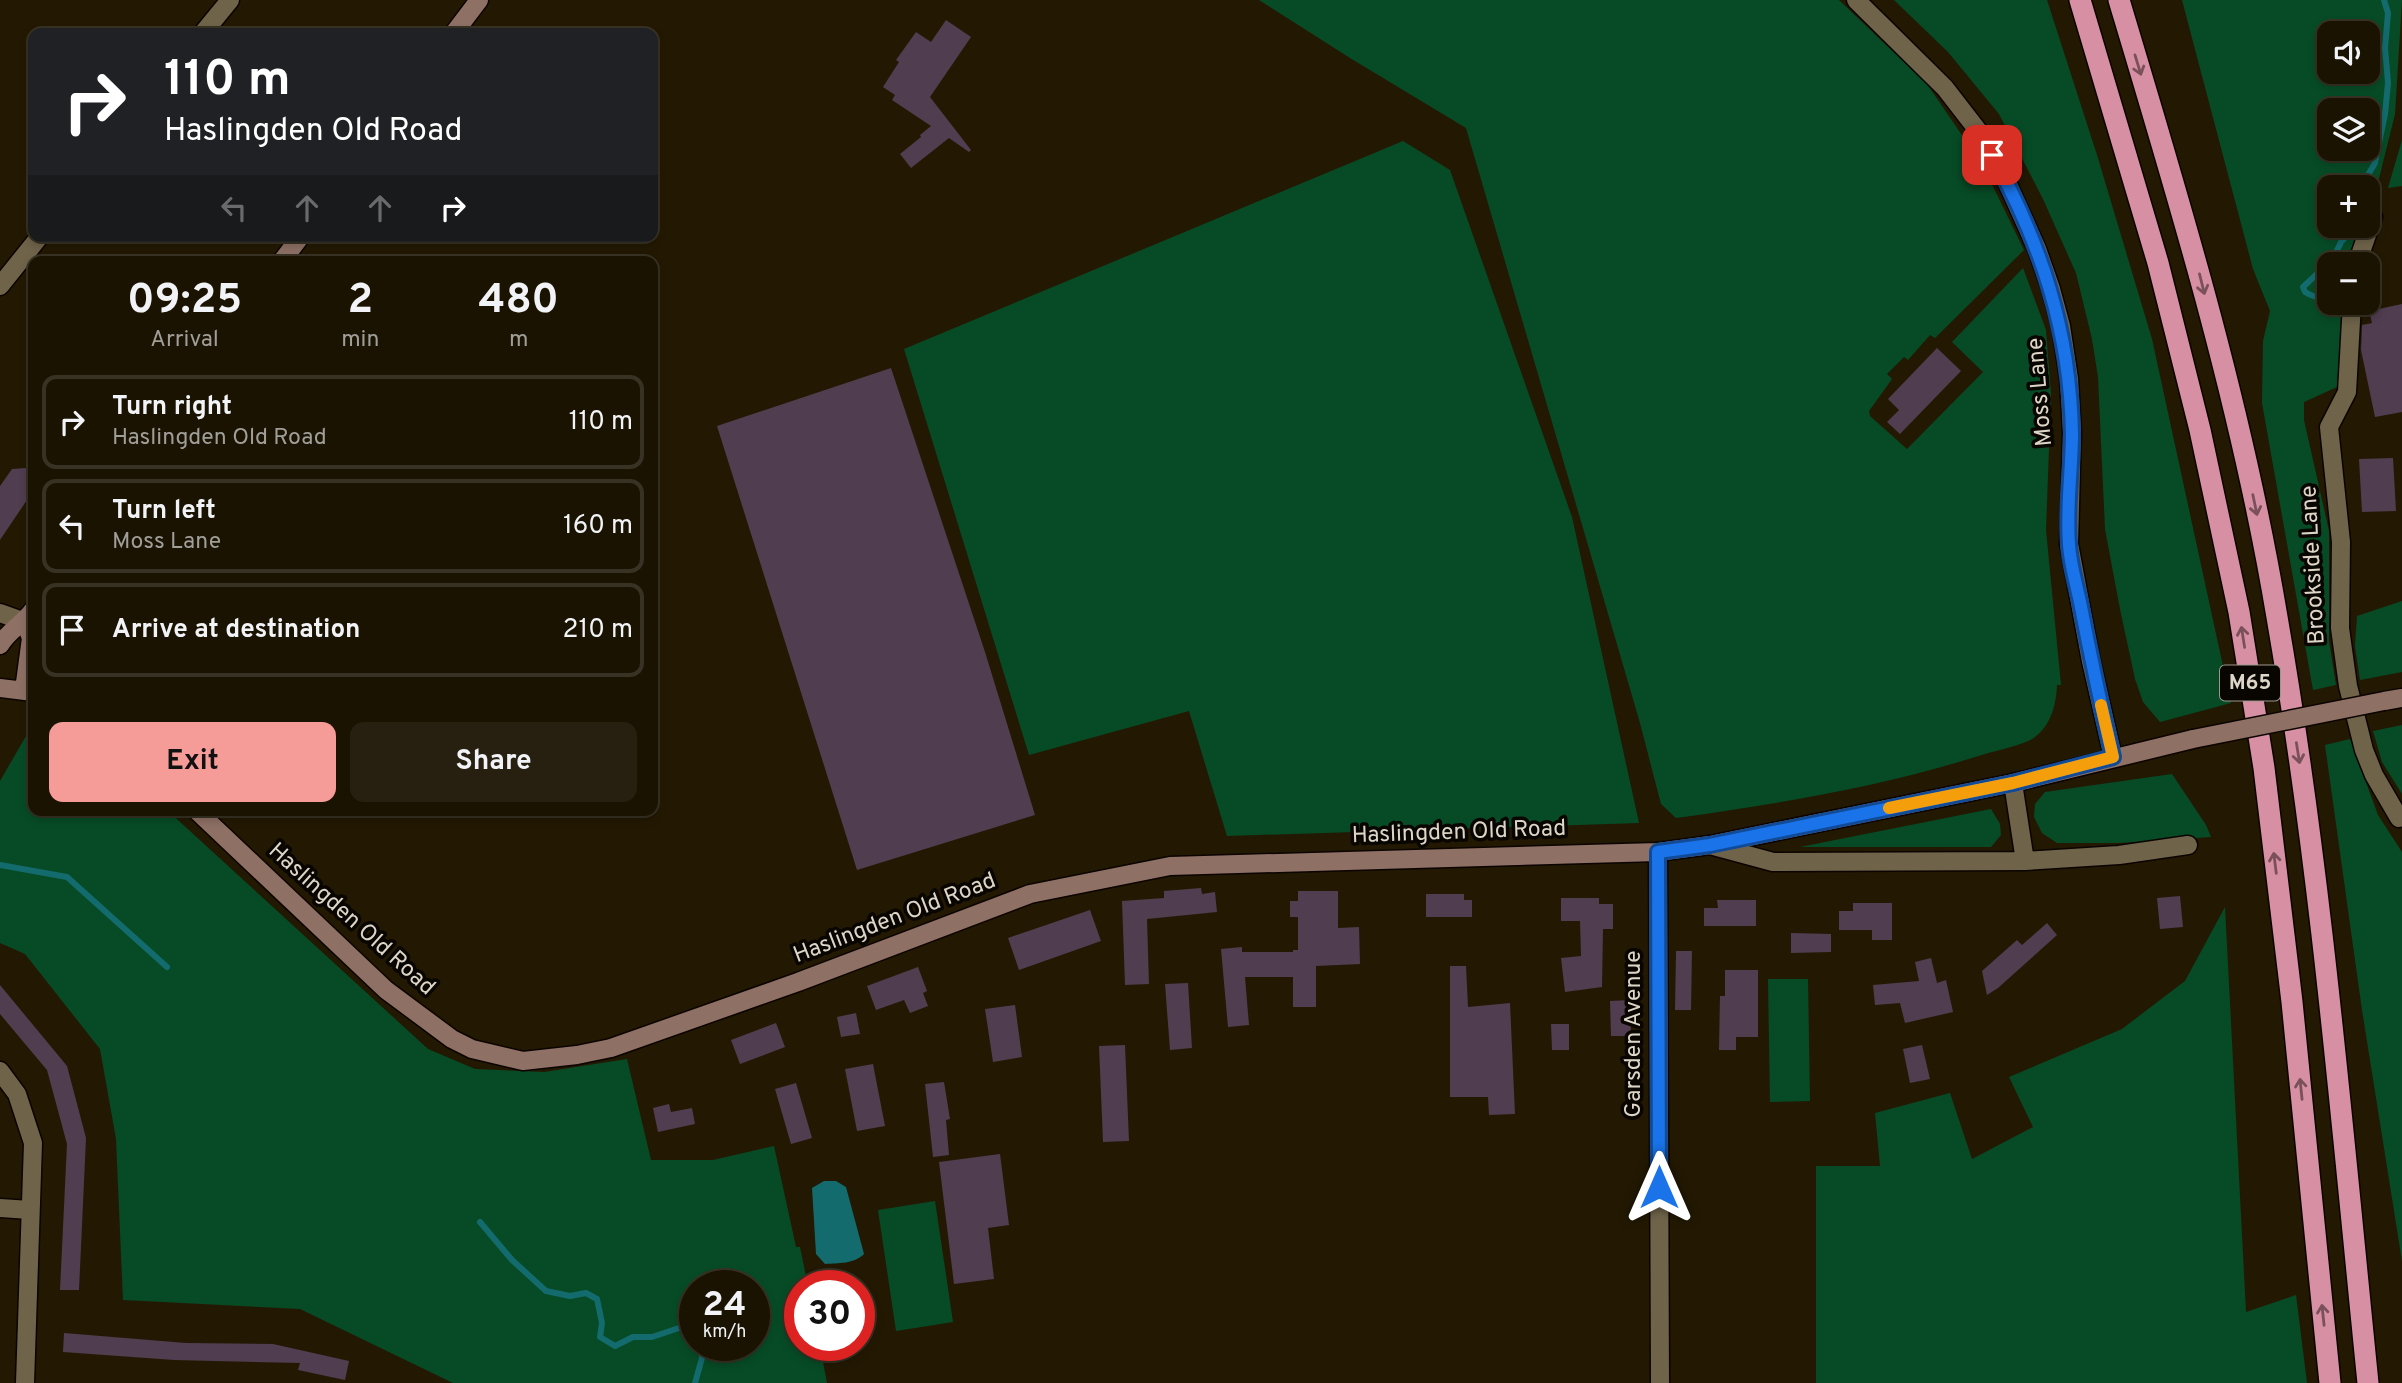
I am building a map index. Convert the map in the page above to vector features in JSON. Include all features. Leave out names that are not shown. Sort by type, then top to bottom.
[{"type":"highway","name":"M65","points":[[2080,0],[2158,263],[2200,430],[2239,612],[2264,768],[2292,1002],[2330,1383]]},
{"type":"highway","name":"M65","points":[[2119,0],[2190,239],[2240,433],[2277,615],[2308,815],[2368,1383]]},
{"type":"main road","points":[[458,28],[479,0]]},
{"type":"main road","points":[[0,645],[9,631],[28,617]]},
{"type":"main road","points":[[0,688],[28,691]]},
{"type":"main road","name":"Haslingden Old Road","points":[[202,816],[386,990],[452,1039],[472,1049],[523,1061],[611,1048],[798,982],[1030,894],[1170,866],[1658,852],[1710,845],[2013,783],[2193,739],[2393,699]]},
{"type":"street","points":[[207,28],[230,0]]},
{"type":"street","name":"Moss Lane","points":[[1856,0],[1945,88],[1979,132],[2037,249],[2051,289],[2061,326],[2069,379],[2072,432],[2069,544],[2091,661],[2113,757]]},
{"type":"street","points":[[0,286],[35,242]]},
{"type":"street","name":"Brookside Lane","points":[[2351,315],[2347,392],[2329,427],[2341,542],[2340,628],[2348,686],[2364,750],[2374,775],[2400,818]]},
{"type":"street","points":[[0,613],[28,616]]},
{"type":"street","points":[[2013,783],[2025,861]]},
{"type":"street","name":"Haslingden Old Road","points":[[1710,845],[1773,862],[2025,861],[2119,855],[2188,845]]},
{"type":"street","name":"Garsden Avenue","points":[[1658,852],[1660,1383]]},
{"type":"street","points":[[0,1071],[17,1094],[33,1143],[25,1383]]},
{"type":"street","points":[[0,1208],[30,1210]]},
{"type":"green space","points":[[1259,0],[1839,0],[1927,84],[1983,166],[2024,250],[1935,338],[1930,335],[1908,360],[1904,357],[1887,374],[1892,379],[1869,411],[1870,416],[1907,449],[1983,372],[1952,342],[2023,268],[2046,330],[2051,394],[2046,530],[2061,685],[2057,685],[2052,713],[2041,732],[2030,740],[2011,747],[1909,776],[1832,793],[1676,818],[1661,804],[1640,723],[1466,128]]},
{"type":"green space","points":[[1894,0],[2047,0],[2152,339],[2231,703],[2160,722],[2143,702],[2135,679],[2105,529],[2098,377],[2076,273],[2043,199],[1999,114],[1948,52]]},
{"type":"green space","points":[[2182,0],[2402,0],[2395,114],[2380,175],[2317,175],[2317,238],[2362,238],[2357,252],[2317,252],[2317,315],[2344,315],[2337,387],[2304,402],[2304,420],[2329,531],[2329,641],[2336,685],[2313,690],[2262,403],[2263,341],[2270,311],[2253,269]]},
{"type":"green space","points":[[2402,140],[2402,186],[2388,188]]},
{"type":"green space","points":[[1403,141],[1450,170],[1572,517],[1639,823],[1227,836],[1189,711],[1029,755],[904,349]]},
{"type":"green space","points":[[2402,601],[2402,672],[2360,680],[2355,646],[2357,616]]},
{"type":"green space","points":[[2402,725],[2402,794],[2382,762],[2373,731]]},
{"type":"green space","points":[[28,733],[28,816],[174,816],[428,1049],[475,1069],[544,1072],[627,1059],[651,1160],[713,1160],[774,1146],[796,1247],[800,1247],[805,1270],[784,1270],[784,1361],[823,1361],[827,1383],[453,1383],[300,1309],[123,1300],[116,1139],[100,1049],[25,954],[0,943],[0,781]]},
{"type":"green space","points":[[2350,739],[2378,815],[2402,852],[2402,1261],[2362,1010],[2325,745]]},
{"type":"green space","points":[[2172,774],[2211,837],[2119,843],[2057,843],[2042,833],[2034,817],[2035,804],[2045,792]]},
{"type":"green space","points":[[1991,809],[2000,824],[2001,835],[1991,847],[1800,847]]},
{"type":"green space","points":[[2225,907],[2246,1312],[2296,1295],[2307,1383],[1816,1383],[1816,1166],[1880,1166],[1875,1113],[1950,1093],[1972,1159],[2033,1127],[2009,1077],[2122,1029],[2185,981]]},
{"type":"green space","points":[[1768,979],[1808,979],[1810,1101],[1770,1102]]},
{"type":"green space","points":[[935,1201],[953,1322],[896,1331],[878,1210]]},
{"type":"water","points":[[824,1181],[836,1181],[846,1187],[864,1254],[856,1260],[825,1264],[816,1254],[812,1188]]},
{"type":"building","points":[[946,20],[971,37],[930,97],[971,150],[969,152],[949,138],[911,168],[900,154],[931,126],[892,100],[895,95],[883,87],[899,62],[896,60],[916,32],[931,42]]},
{"type":"building","points":[[2402,304],[2402,412],[2375,417],[2361,350],[2362,325],[2372,323],[2370,315],[2380,315],[2380,309]]},
{"type":"building","points":[[1937,348],[1961,371],[1900,434],[1887,422],[1899,410],[1888,399]]},
{"type":"building","points":[[891,368],[985,652],[1035,815],[857,870],[717,426]]},
{"type":"building","points":[[2393,458],[2396,511],[2362,512],[2359,459]]},
{"type":"building","points":[[25,468],[28,471],[28,498],[0,540],[0,486],[12,469]]},
{"type":"building","points":[[1201,888],[1202,894],[1215,892],[1217,912],[1147,919],[1149,984],[1125,985],[1122,901],[1164,898],[1164,891]]},
{"type":"building","points":[[1298,891],[1338,891],[1338,928],[1359,927],[1360,964],[1316,966],[1316,1007],[1293,1007],[1293,977],[1245,977],[1249,1025],[1228,1027],[1221,949],[1242,947],[1242,952],[1298,950],[1298,917],[1290,917],[1290,901],[1298,901]]},
{"type":"building","points":[[1426,894],[1464,894],[1464,900],[1472,900],[1472,917],[1426,917]]},
{"type":"building","points":[[2180,896],[2183,927],[2160,929],[2157,898]]},
{"type":"building","points":[[1561,898],[1599,898],[1599,904],[1613,904],[1613,929],[1603,929],[1602,987],[1565,992],[1561,958],[1581,956],[1580,921],[1561,921]]},
{"type":"building","points":[[1717,900],[1756,900],[1756,926],[1704,926],[1704,908],[1718,908]]},
{"type":"building","points":[[1853,903],[1892,903],[1892,940],[1872,940],[1872,930],[1839,930],[1839,911],[1853,911]]},
{"type":"building","points":[[1090,910],[1101,941],[1019,970],[1008,938]]},
{"type":"building","points":[[2047,923],[2057,935],[1987,995],[1982,971],[2017,940],[2022,945]]},
{"type":"building","points":[[1791,933],[1831,934],[1831,952],[1791,953]]},
{"type":"building","points":[[1676,951],[1692,951],[1691,1010],[1675,1010]]},
{"type":"building","points":[[1931,958],[1937,983],[1946,980],[1953,1012],[1905,1023],[1900,1003],[1875,1005],[1873,985],[1919,981],[1915,962]]},
{"type":"building","points":[[1450,966],[1466,966],[1468,1007],[1510,1003],[1515,1114],[1489,1115],[1488,1097],[1450,1097]]},
{"type":"building","points":[[918,967],[927,991],[923,993],[928,1006],[910,1013],[904,1000],[876,1010],[867,986]]},
{"type":"building","points":[[1725,970],[1758,970],[1758,1037],[1736,1037],[1736,1050],[1719,1050],[1720,996],[1725,996]]},
{"type":"building","points":[[1188,983],[1192,1048],[1170,1050],[1165,984]]},
{"type":"building","points":[[0,985],[67,1066],[86,1138],[79,1290],[60,1290],[67,1144],[47,1070],[0,1014]]},
{"type":"building","points":[[1630,1000],[1631,1036],[1611,1036],[1610,1001]]},
{"type":"building","points":[[1015,1005],[1022,1057],[993,1062],[985,1009]]},
{"type":"building","points":[[856,1013],[860,1034],[841,1037],[837,1017]]},
{"type":"building","points":[[776,1023],[785,1047],[740,1064],[731,1040]]},
{"type":"building","points":[[1551,1024],[1569,1024],[1569,1050],[1552,1050]]},
{"type":"building","points":[[1125,1045],[1129,1141],[1103,1142],[1099,1046]]},
{"type":"building","points":[[1922,1045],[1930,1079],[1910,1083],[1903,1049]]},
{"type":"building","points":[[873,1064],[885,1126],[857,1131],[845,1069]]},
{"type":"building","points":[[944,1082],[950,1119],[946,1120],[949,1155],[933,1157],[925,1084]]},
{"type":"building","points":[[796,1083],[812,1138],[791,1144],[775,1089]]},
{"type":"building","points":[[669,1104],[671,1112],[692,1108],[695,1124],[658,1132],[653,1108]]},
{"type":"building","points":[[1000,1154],[1009,1225],[988,1228],[994,1279],[954,1284],[939,1162]]},
{"type":"building","points":[[64,1333],[186,1343],[273,1344],[349,1361],[345,1380],[298,1370],[300,1363],[174,1360],[63,1352]]},
{"type":"waterway","points":[[2368,175],[2375,163],[2388,83],[2385,48],[2388,13],[2384,0]]},
{"type":"waterway","points":[[2336,252],[2345,238]]},
{"type":"waterway","points":[[2317,274],[2303,287],[2305,292],[2317,297]]},
{"type":"waterway","points":[[0,865],[67,877],[167,967]]},
{"type":"waterway","points":[[480,1222],[512,1260],[546,1291],[570,1296],[586,1293],[597,1299],[602,1323],[600,1337],[615,1346],[633,1337],[652,1337],[679,1328]]},
{"type":"waterway","points":[[695,1383],[701,1361]]},
{"type":"slow traffic","points":[[1889,808],[2013,783],[2113,757],[2101,705]]},
{"type":"route","points":[[1659,1187],[1658,852],[1710,845],[2013,783],[2113,757],[2091,661],[2069,544],[2072,432],[2069,379],[2061,326],[2037,249],[1992,155]]}]
